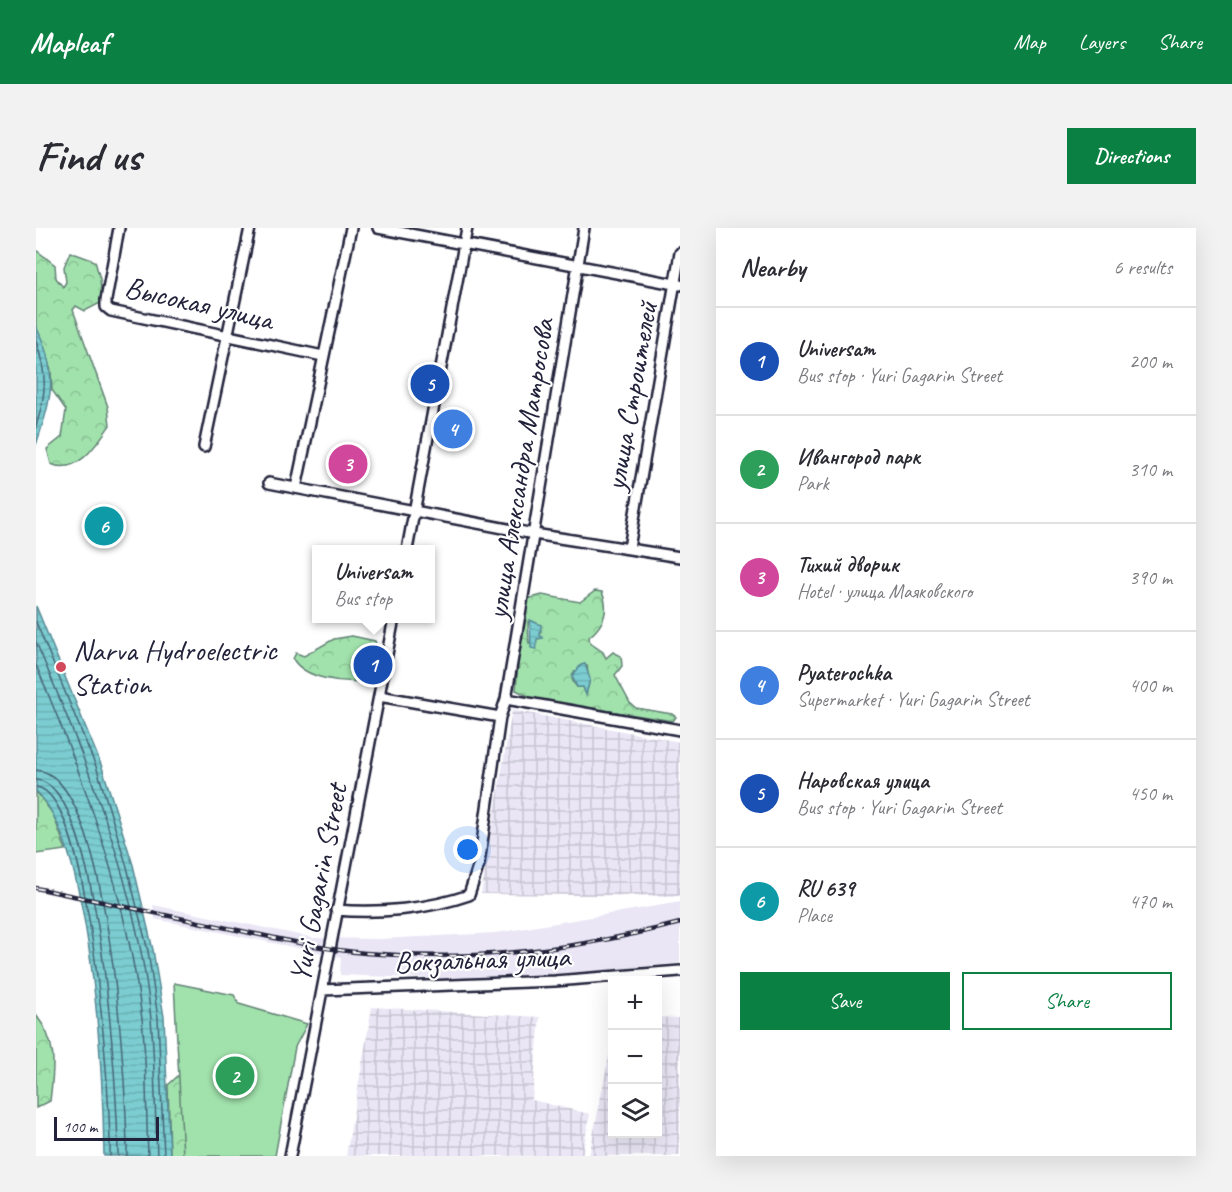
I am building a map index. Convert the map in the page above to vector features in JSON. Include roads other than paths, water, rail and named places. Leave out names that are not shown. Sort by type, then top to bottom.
[{"type":"street","name":"Высокая улица","points":[[119,228],[106,307],[111,311],[323,356]]},
{"type":"street","points":[[204,447],[250,228]]},
{"type":"street","points":[[296,488],[351,228]]},
{"type":"street","points":[[378,228],[464,246],[677,284]]},
{"type":"street","points":[[408,545],[467,228]]},
{"type":"street","name":"улица Александра Матросова","points":[[336,910],[399,909],[469,895],[479,864],[500,717],[506,699],[584,228]]},
{"type":"street","name":"улица Строителей","points":[[629,548],[677,284],[680,253]]},
{"type":"street","points":[[269,483],[534,534],[680,556]]},
{"type":"street","name":"Yuri Gagarin Street","points":[[290,1156],[393,623]]},
{"type":"street","points":[[379,696],[500,717]]},
{"type":"street","points":[[506,699],[680,730]]},
{"type":"street","name":"Вокзальная улица","points":[[322,990],[555,981],[680,971]]},
{"type":"water","points":[[36,326],[48,358],[51,385],[46,413],[36,445]]},
{"type":"water","points":[[36,606],[102,767],[133,865],[153,950],[164,1017],[170,1156],[104,1156],[97,1019],[82,909],[71,860],[55,819],[36,791]]},
{"type":"water","points":[[530,620],[541,625],[540,635],[543,638],[537,639],[536,649],[531,648]]},
{"type":"water","points":[[585,664],[590,679],[586,695],[583,687],[577,687],[572,676],[581,665]]},
{"type":"railway","points":[[36,888],[315,946],[365,953],[445,956],[524,952],[602,940],[680,923]]},
{"type":"place","name":"Наровская улица","points":[[430,384]]},
{"type":"place","name":"Pyaterochka","points":[[453,429]]},
{"type":"place","name":"Тихий дворик","points":[[348,464]]},
{"type":"place","name":"RU 639","points":[[104,526]]},
{"type":"place","name":"Universam","points":[[373,665]]},
{"type":"place","name":"Narva Hydroelectric Station","points":[[61,667]]},
{"type":"place","name":"Ивангород парк","points":[[235,1076]]}]
